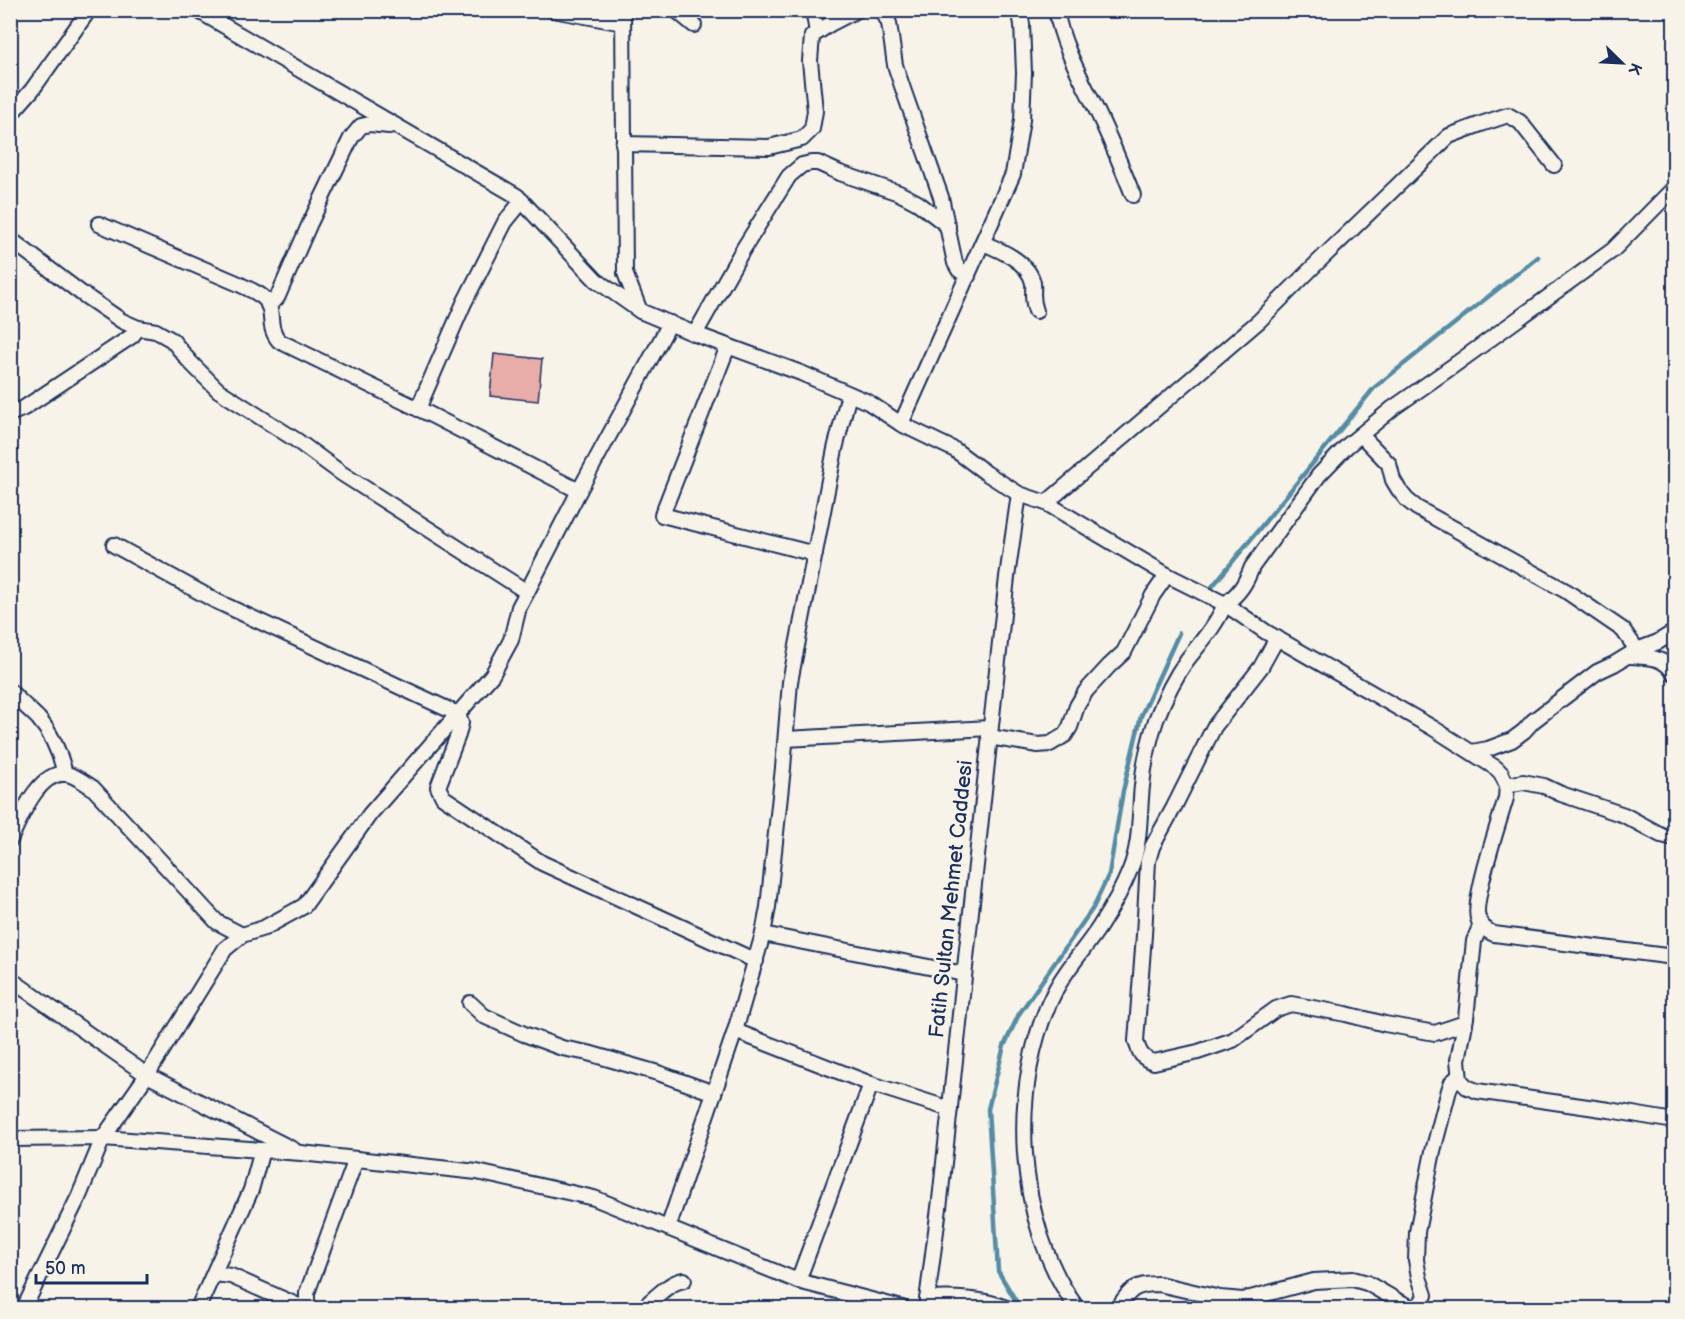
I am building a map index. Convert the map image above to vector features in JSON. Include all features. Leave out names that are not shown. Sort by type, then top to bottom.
[{"type":"street","points":[[10,116],[32,90],[88,10]]},
{"type":"street","points":[[197,10],[517,196],[596,280],[640,310],[695,334],[801,373],[868,402],[901,424],[955,450],[1019,494],[1046,503],[1167,575],[1226,604],[1277,638],[1496,768],[1507,785],[1506,798],[1481,884],[1476,910],[1481,924],[1494,934],[1674,957],[1674,948]]},
{"type":"street","points":[[553,10],[623,17],[625,273],[640,310]]},
{"type":"street","points":[[676,10],[694,25]]},
{"type":"street","points":[[813,10],[817,32]]},
{"type":"street","points":[[623,144],[769,147],[802,139],[812,129],[814,111],[810,61],[811,39],[817,32],[857,10]]},
{"type":"street","points":[[882,10],[889,23],[903,89],[941,197],[956,263],[959,270],[968,276]]},
{"type":"street","points":[[901,424],[1013,174],[1020,131],[1024,73],[1022,24],[1019,10]]},
{"type":"street","points":[[1056,10],[1059,29],[1107,131],[1133,195]]},
{"type":"street","points":[[1046,503],[1259,321],[1449,136],[1508,116],[1520,122],[1554,165]]},
{"type":"street","points":[[268,305],[278,296],[310,223],[356,131],[361,126],[370,123],[397,127]]},
{"type":"street","points":[[695,334],[742,250],[789,176],[802,165],[818,163],[898,193],[918,203],[948,226]]},
{"type":"street","points":[[1077,1308],[1049,1260],[1030,1194],[1025,1149],[1029,1078],[1038,1032],[1055,990],[1100,926],[1134,860],[1141,824],[1140,806],[1145,763],[1149,742],[1164,700],[1186,662],[1226,604],[1246,582],[1252,567],[1319,475],[1393,408],[1613,250],[1674,188]]},
{"type":"street","points":[[418,409],[468,294],[505,222],[522,201]]},
{"type":"street","points":[[99,224],[239,284],[260,296],[268,305],[271,324],[279,341],[579,491]]},
{"type":"street","points":[[11,240],[81,293],[130,325],[164,335],[179,347],[190,362],[218,390],[296,440],[341,473],[527,592]]},
{"type":"street","points":[[983,243],[1003,252],[1024,267],[1031,276],[1036,311]]},
{"type":"street","points":[[24,1308],[80,1196],[103,1137],[147,1075],[225,949],[242,935],[264,928],[304,906],[370,814],[492,675],[511,640],[519,607],[670,323]]},
{"type":"street","points":[[10,414],[24,408],[132,336],[138,328]]},
{"type":"street","points":[[728,346],[662,515],[815,554]]},
{"type":"street","points":[[668,1228],[735,1031],[763,934],[786,739],[790,682],[835,448],[849,394]]},
{"type":"street","points":[[1361,435],[1389,464],[1394,480],[1407,500],[1417,508],[1566,591],[1623,630],[1632,653]]},
{"type":"street","name":"Fatih Sultan Mehmet Caddesi","points":[[926,1304],[940,1200],[1007,577],[1019,494]]},
{"type":"street","points":[[114,544],[216,601],[458,714],[461,723],[458,735],[438,787],[444,797],[542,863],[756,960]]},
{"type":"street","points":[[786,739],[990,733],[1038,745],[1050,744],[1065,735],[1086,691],[1124,652],[1153,595],[1167,575]]},
{"type":"street","points":[[1472,752],[1495,747],[1512,740],[1597,672],[1674,632]]},
{"type":"street","points":[[1277,638],[1260,667],[1214,727],[1152,847],[1148,861],[1136,1041],[1140,1054],[1154,1062],[1198,1052],[1233,1040],[1276,1009],[1291,1004],[1435,1033],[1465,1023]]},
{"type":"street","points":[[1632,653],[1655,658],[1668,665],[1674,673]]},
{"type":"street","points":[[10,691],[47,730],[59,752],[65,774]]},
{"type":"street","points":[[10,840],[36,790],[50,778],[65,774],[75,777],[93,788],[218,922],[242,935]]},
{"type":"street","points":[[1507,785],[1523,782],[1544,786],[1624,815],[1661,835],[1674,838]]},
{"type":"street","points":[[1481,924],[1474,941],[1465,1023],[1458,1060],[1459,1076],[1467,1087],[1477,1091],[1674,1121]]},
{"type":"street","points":[[763,934],[964,974]]},
{"type":"street","points":[[10,979],[147,1075],[301,1153]]},
{"type":"street","points":[[470,1003],[484,1016],[552,1045],[658,1073],[714,1092]]},
{"type":"street","points":[[735,1031],[871,1084],[950,1109]]},
{"type":"street","points":[[1118,1308],[1129,1292],[1136,1287],[1149,1284],[1159,1284],[1220,1298],[1243,1300],[1314,1281],[1353,1279],[1367,1283],[1413,1308],[1417,1306],[1425,1295],[1416,1260],[1432,1151],[1449,1090],[1452,1082],[1459,1076]]},
{"type":"street","points":[[798,1281],[871,1084]]},
{"type":"street","points":[[10,1139],[103,1137],[301,1153],[487,1174],[594,1198],[798,1281],[902,1308]]},
{"type":"street","points":[[198,1308],[251,1190],[262,1150]]},
{"type":"street","points":[[214,1274],[231,1276],[303,1308],[309,1308],[307,1293],[356,1159]]},
{"type":"street","points":[[643,1308],[669,1286],[684,1280]]},
{"type":"street","points":[[926,1304],[965,1299],[1007,1308]]},
{"type":"building","points":[[494,354],[542,359],[538,401],[490,396]]},
{"type":"waterway","points":[[1207,593],[1374,388],[1538,257]]},
{"type":"waterway","points":[[1020,1308],[998,1271],[988,1109],[1004,1046],[1019,1014],[1093,908],[1109,874],[1123,791],[1141,716],[1179,633]]}]
